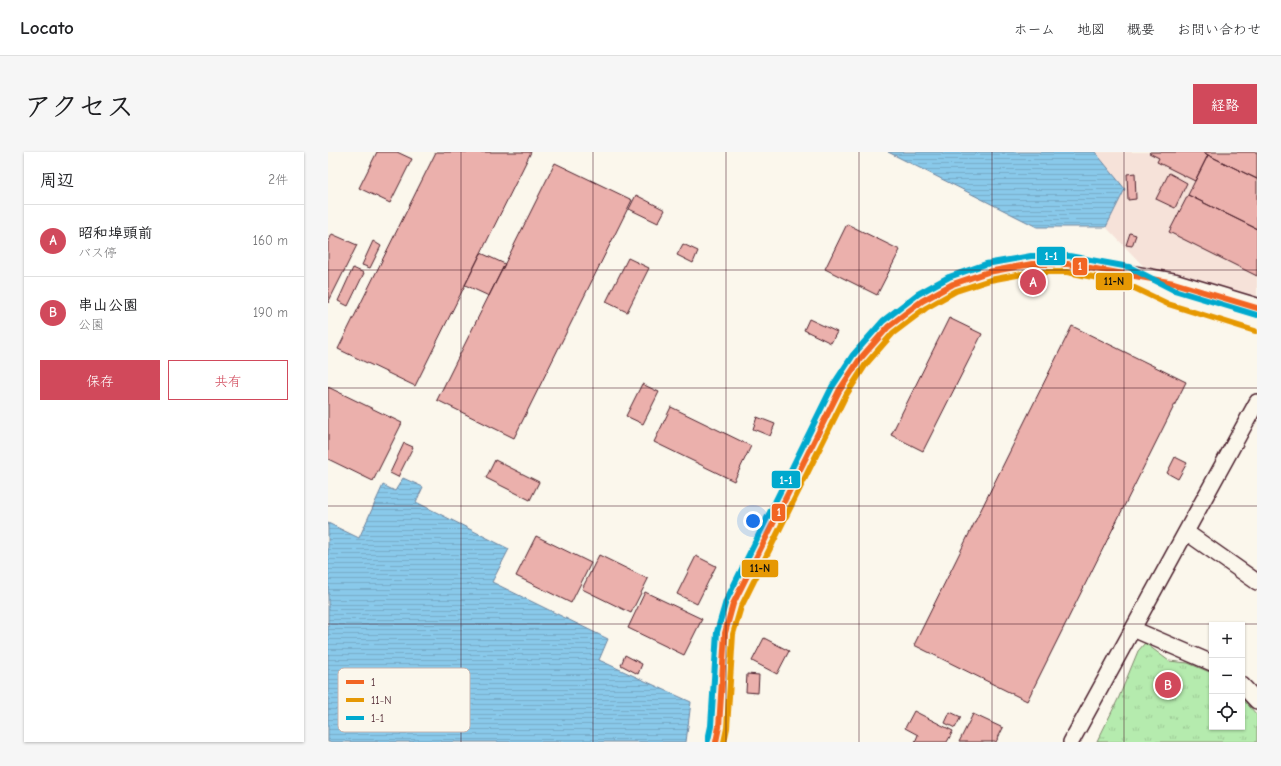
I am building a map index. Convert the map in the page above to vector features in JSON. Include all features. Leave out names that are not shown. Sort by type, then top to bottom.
[{"type":"street","points":[[716,742],[719,728],[724,633],[733,604],[839,391],[865,353],[888,327],[922,301],[953,284],[988,272],[1032,264],[1068,264],[1174,283],[1257,308]]},
{"type":"street","points":[[1127,275],[1171,298],[1257,324]]},
{"type":"street","points":[[1071,742],[1257,402]]},
{"type":"street","points":[[1186,532],[1257,582]]},
{"type":"street","points":[[1133,629],[1209,662]]},
{"type":"street","points":[[1245,688],[1257,701]]},
{"type":"shaded area","points":[[1095,152],[1257,152],[1257,301],[1150,273],[1106,227],[1125,189]]},
{"type":"green space","points":[[1145,643],[1169,661],[1188,663],[1209,672],[1209,730],[1245,730],[1245,701],[1257,715],[1257,742],[1097,742],[1119,697],[1138,651]]},
{"type":"water","points":[[888,152],[1095,152],[1125,189],[1106,227],[1037,227]]},
{"type":"water","points":[[403,478],[423,487],[416,502],[509,549],[492,582],[608,639],[599,660],[691,702],[686,742],[328,742],[328,523],[359,538],[383,485],[395,491]]},
{"type":"building","points":[[377,152],[397,152],[412,159],[390,203],[359,188]]},
{"type":"building","points":[[436,152],[531,152],[415,386],[338,349]]},
{"type":"building","points":[[1203,152],[1208,155],[1195,181],[1157,162],[1159,158],[1149,153]]},
{"type":"building","points":[[1203,152],[1257,152],[1257,179],[1208,155]]},
{"type":"building","points":[[1208,155],[1257,179],[1257,229],[1188,195]]},
{"type":"building","points":[[555,163],[632,200],[514,438],[437,400]]},
{"type":"building","points":[[1135,173],[1136,199],[1128,200],[1127,174]]},
{"type":"building","points":[[1169,173],[1187,183],[1175,208],[1156,199]]},
{"type":"building","points":[[636,195],[665,210],[658,223],[629,209]]},
{"type":"building","points":[[1188,195],[1257,229],[1257,276],[1169,232]]},
{"type":"building","points":[[847,224],[900,250],[877,295],[825,269]]},
{"type":"building","points":[[1130,233],[1136,235],[1132,246],[1126,245]]},
{"type":"building","points":[[332,234],[357,245],[328,303],[328,243]]},
{"type":"building","points":[[373,241],[381,246],[370,268],[362,265]]},
{"type":"building","points":[[683,244],[698,251],[693,263],[677,255]]},
{"type":"building","points":[[481,253],[505,264],[489,296],[465,285]]},
{"type":"building","points":[[628,258],[649,268],[627,312],[606,302]]},
{"type":"building","points":[[353,268],[364,273],[348,306],[338,301]]},
{"type":"building","points":[[949,318],[982,334],[923,451],[891,435]]},
{"type":"building","points":[[809,319],[837,332],[831,343],[804,330]]},
{"type":"building","points":[[1072,326],[1186,382],[1027,701],[914,645]]},
{"type":"building","points":[[642,384],[659,392],[643,424],[626,416]]},
{"type":"building","points":[[328,387],[402,423],[373,481],[328,459]]},
{"type":"building","points":[[671,407],[751,446],[734,481],[654,442]]},
{"type":"building","points":[[757,417],[775,424],[770,436],[753,429]]},
{"type":"building","points":[[404,443],[413,447],[398,477],[390,473]]},
{"type":"building","points":[[1175,457],[1187,463],[1178,479],[1167,473]]},
{"type":"building","points":[[495,460],[539,482],[530,500],[486,478]]},
{"type":"building","points":[[536,536],[591,563],[571,603],[516,576]]},
{"type":"building","points":[[599,555],[648,579],[631,613],[582,589]]},
{"type":"building","points":[[696,556],[716,566],[697,604],[677,594]]},
{"type":"building","points":[[645,592],[702,619],[684,655],[628,628]]},
{"type":"building","points":[[764,638],[789,651],[777,674],[752,661]]},
{"type":"building","points":[[625,655],[642,664],[638,674],[621,665]]},
{"type":"building","points":[[747,674],[759,675],[758,693],[746,692]]},
{"type":"building","points":[[914,711],[953,731],[947,742],[915,742],[918,735],[905,728]]},
{"type":"building","points":[[950,712],[961,717],[955,728],[945,723]]},
{"type":"building","points":[[973,714],[1003,728],[996,742],[959,742]]},
{"type":"transit line","name":"1-1","points":[[708,740],[711,726],[717,632],[726,601],[832,387],[853,355],[883,321],[918,294],[949,277],[986,264],[1031,256],[1069,256],[1129,267],[1174,290],[1257,315]]},
{"type":"transit line","name":"1","points":[[716,742],[719,727],[725,633],[733,604],[839,391],[860,359],[888,327],[922,301],[953,284],[988,272],[1032,264],[1068,264],[1174,283],[1257,308]]},
{"type":"transit line","name":"11-N","points":[[724,742],[727,728],[733,634],[741,607],[846,395],[866,364],[893,333],[926,308],[956,291],[990,280],[1033,272],[1067,272],[1124,283],[1168,304],[1255,331]]},
{"type":"place","name":"昭和埠頭前","points":[[1033,282]]},
{"type":"place","name":"串山公園","points":[[1168,685]]}]
